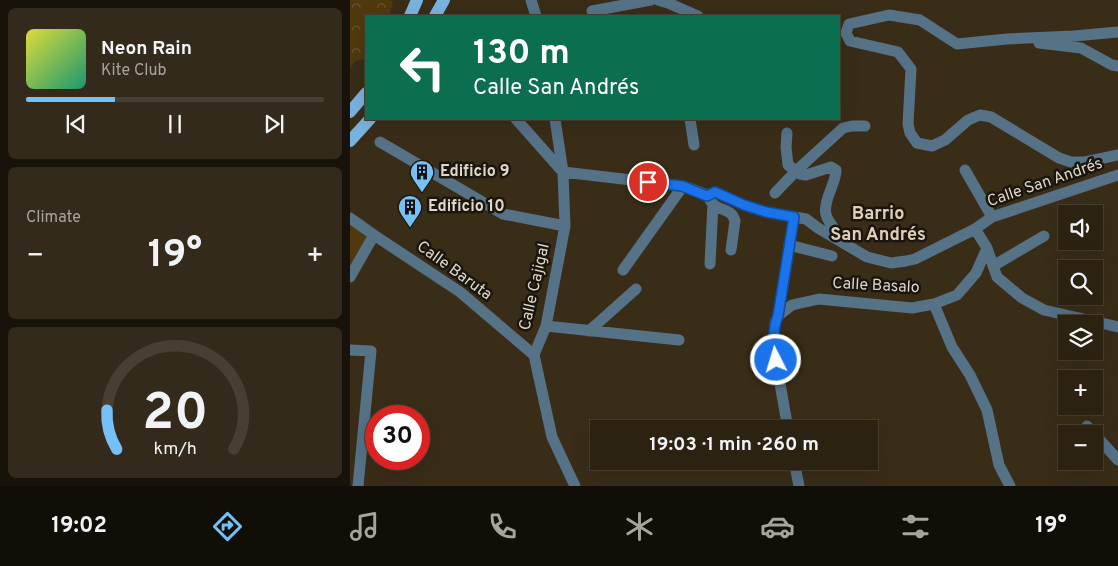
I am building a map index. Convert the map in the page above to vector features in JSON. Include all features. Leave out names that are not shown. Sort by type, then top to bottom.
[{"type":"main road","points":[[410,15],[417,0]]},
{"type":"main road","points":[[436,15],[444,0]]},
{"type":"main road","points":[[350,112],[365,94]]},
{"type":"main road","points":[[350,141],[369,120]]},
{"type":"street","points":[[531,0],[536,15]]},
{"type":"street","points":[[592,11],[651,0]]},
{"type":"street","points":[[658,0],[696,15]]},
{"type":"street","points":[[1118,32],[957,44],[920,20],[889,15],[849,24],[846,33],[850,41],[898,52],[911,69],[908,124],[910,133],[917,143],[932,146],[945,140],[968,120],[980,114],[991,117],[1059,158],[1071,162],[1085,162],[1118,155]]},
{"type":"street","points":[[1007,39],[1081,48],[1112,65],[1118,66]]},
{"type":"street","points":[[517,120],[563,172]]},
{"type":"street","name":"Calle Cajigal","points":[[555,120],[563,172],[565,226],[546,326],[534,355],[552,437],[575,486]]},
{"type":"street","points":[[690,120],[694,145]]},
{"type":"street","points":[[775,193],[843,128],[865,126]]},
{"type":"street","points":[[787,133],[788,165],[800,174],[806,175],[831,167],[836,170],[836,176],[825,202],[824,215],[844,243]]},
{"type":"street","points":[[380,142],[503,214],[565,226]]},
{"type":"street","points":[[965,170],[992,217]]},
{"type":"street","name":"Calle San Andrés","points":[[563,172],[682,186],[710,200],[715,192],[744,205],[766,212],[806,220],[867,257],[891,263],[915,259],[975,229],[992,217],[1118,175]]},
{"type":"street","points":[[623,270],[682,186]]},
{"type":"street","points":[[710,200],[732,213],[735,217],[731,250]]},
{"type":"street","points":[[710,200],[710,264]]},
{"type":"street","points":[[787,420],[774,344],[775,323],[778,316],[794,217]]},
{"type":"street","name":"Calle Baruta","points":[[350,218],[460,292],[534,355]]},
{"type":"street","points":[[975,229],[987,248],[997,277],[1022,298],[1044,310],[1118,327]]},
{"type":"street","points":[[350,277],[374,235]]},
{"type":"street","points":[[993,266],[1044,236]]},
{"type":"street","points":[[790,245],[832,256]]},
{"type":"street","name":"Calle Basalo","points":[[778,316],[792,305],[819,299],[912,308],[934,304],[957,295],[976,273],[987,248]]},
{"type":"street","points":[[589,331],[636,288]]},
{"type":"street","points":[[934,304],[952,347],[970,375],[987,410],[999,465],[1010,486]]},
{"type":"street","points":[[546,326],[679,340]]},
{"type":"street","points":[[350,350],[371,352],[358,486]]},
{"type":"street","points":[[1103,444],[1118,460]]},
{"type":"street","points":[[796,470],[799,486]]},
{"type":"green space","points":[[350,0],[390,0],[393,2],[389,15],[365,15],[365,58],[354,62],[350,69]]},
{"type":"green space","points":[[350,224],[368,237],[350,267]]},
{"type":"place","name":"Edificio 9","points":[[422,193]]},
{"type":"place","name":"Edificio 10","points":[[410,228]]},
{"type":"district","name":"Barrio San Andrés","points":[[878,224]]},
{"type":"route","points":[[648,182],[682,186],[707,196],[715,192],[744,205],[766,212],[794,217],[778,316],[775,323],[774,344],[776,360]]}]
